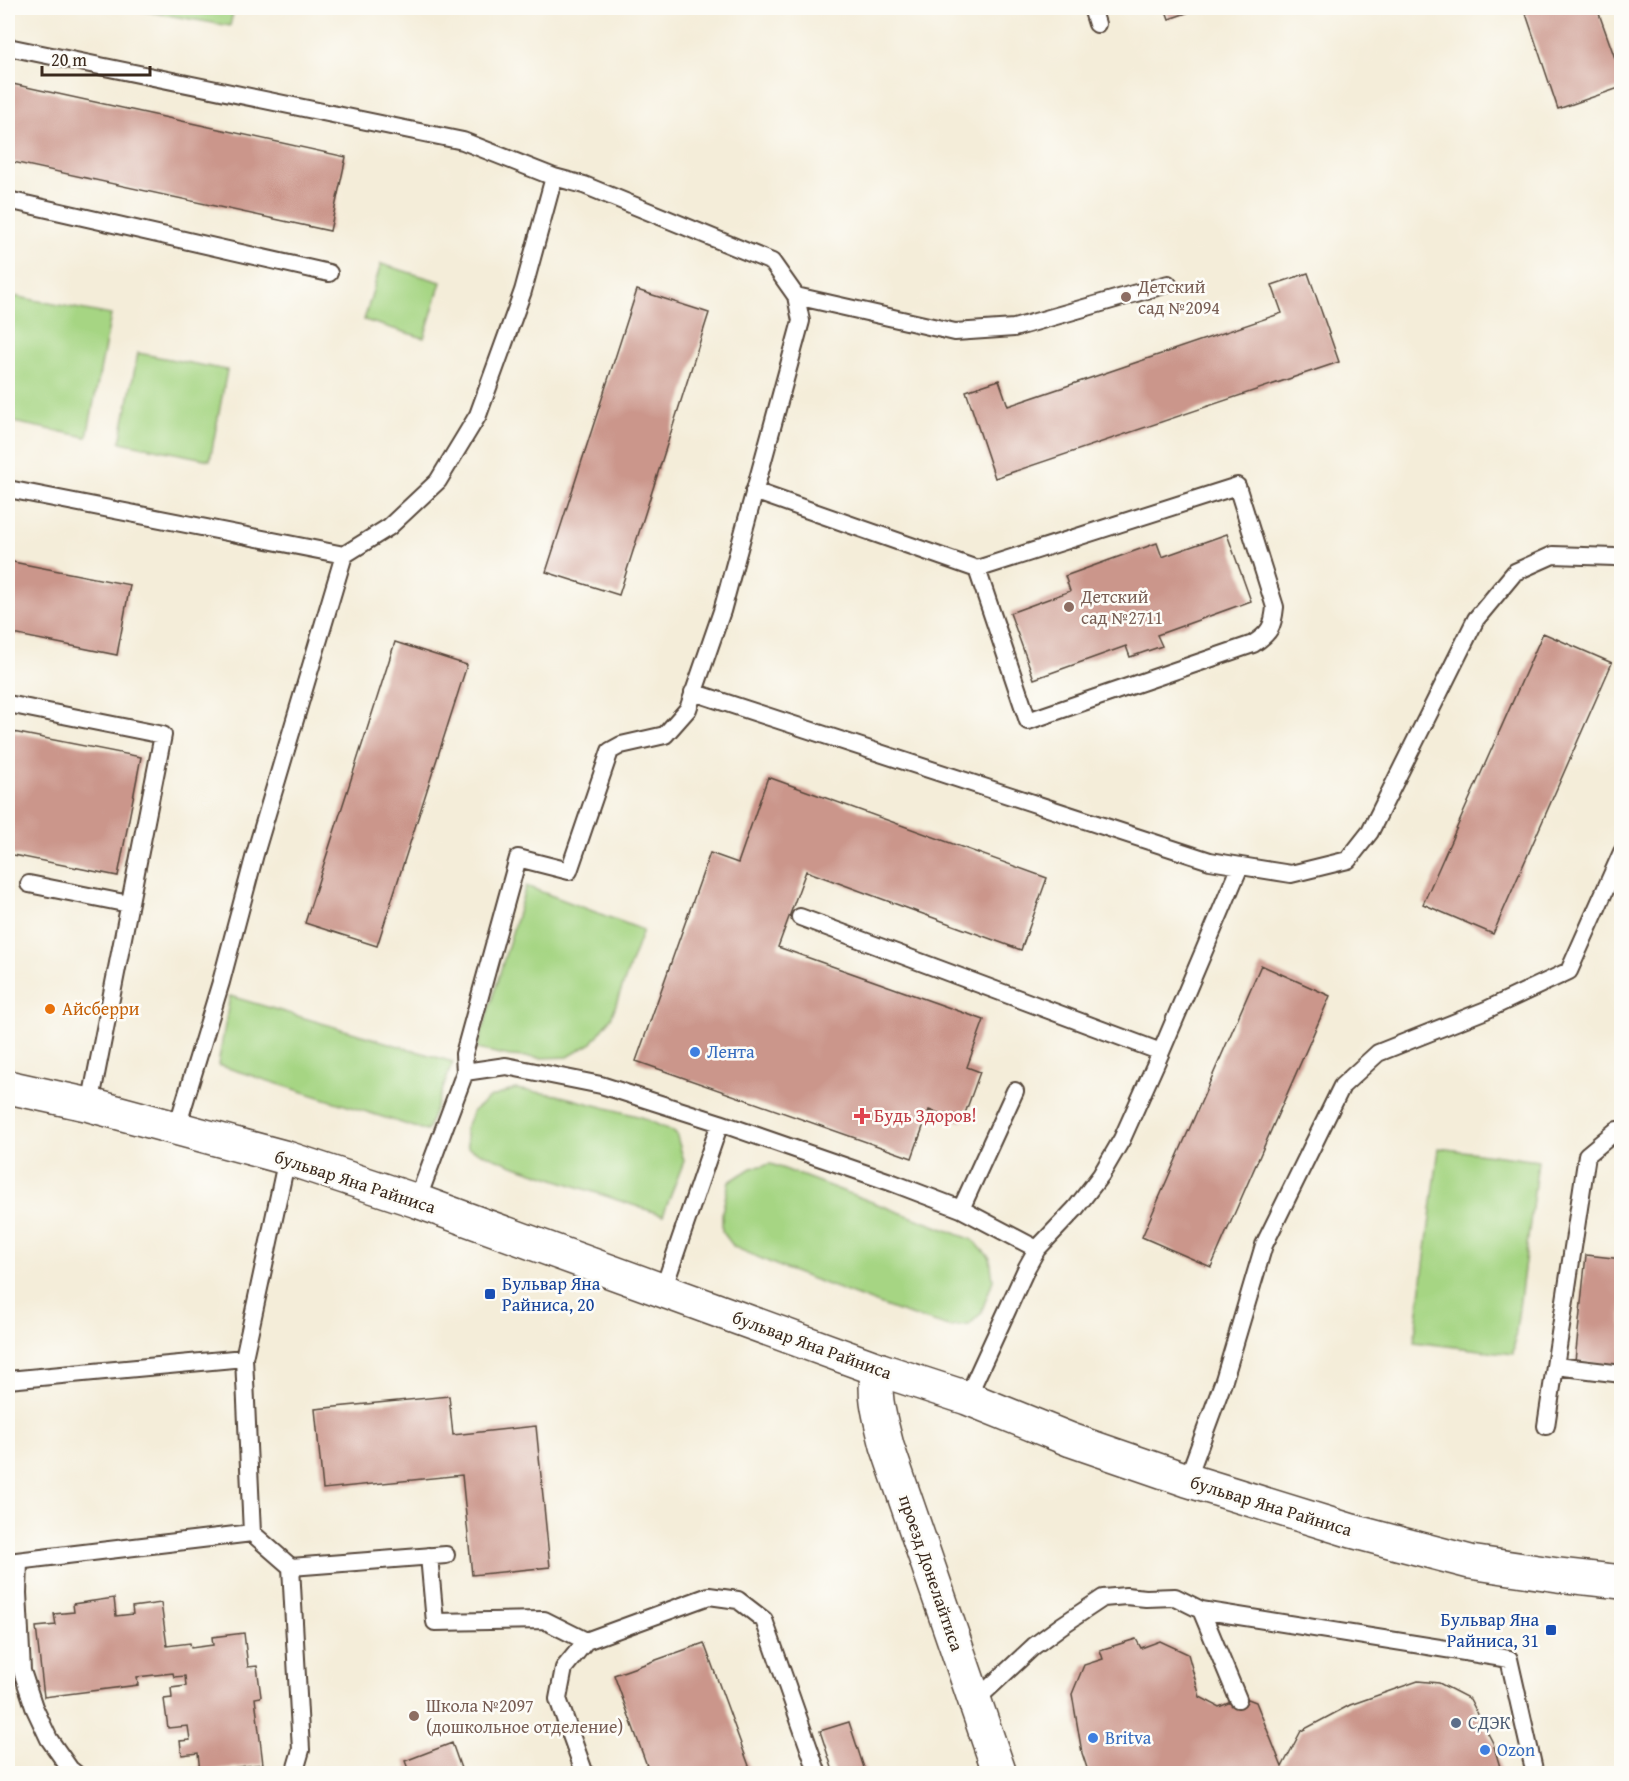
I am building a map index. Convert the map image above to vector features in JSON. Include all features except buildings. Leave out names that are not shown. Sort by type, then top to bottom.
[{"type":"main road","name":"бульвар Яна Райниса","points":[[8,1088],[90,1105],[287,1158],[417,1201],[878,1370],[967,1398],[1071,1440],[1187,1480],[1352,1531],[1470,1562],[1622,1582]]},
{"type":"main road","name":"проезд Донелайтиса","points":[[878,1370],[876,1376],[877,1408],[887,1446],[1000,1773]]},
{"type":"lane","points":[[1092,8],[1097,24]]},
{"type":"lane","points":[[8,46],[463,141],[554,177],[584,185],[772,262],[796,296],[801,321],[722,611],[688,709],[665,735],[621,745],[610,751],[569,871],[518,858],[464,1054],[465,1072],[417,1201]]},
{"type":"lane","points":[[177,1128],[344,555],[389,527],[438,481],[478,415],[523,291],[554,177]]},
{"type":"lane","points":[[8,200],[329,273]]},
{"type":"lane","points":[[796,296],[955,332],[1014,328],[1168,284]]},
{"type":"lane","points":[[754,491],[977,569],[1237,486],[1275,607],[1274,623],[1266,636],[1253,644],[1028,721],[977,569]]},
{"type":"lane","points":[[8,489],[344,555]]},
{"type":"lane","points":[[693,692],[1210,861],[1291,874],[1348,860],[1370,832],[1476,619],[1515,572],[1552,555],[1615,557],[1622,560]]},
{"type":"lane","points":[[8,705],[163,735],[90,1105]]},
{"type":"lane","points":[[1187,1480],[1224,1380],[1264,1245],[1342,1086],[1378,1053],[1486,1010],[1569,971],[1622,852]]},
{"type":"lane","points":[[967,1398],[1037,1249],[1075,1209],[1101,1175],[1122,1138],[1240,866]]},
{"type":"lane","points":[[29,884],[129,904]]},
{"type":"lane","points":[[800,917],[1161,1052]]},
{"type":"lane","points":[[465,1072],[506,1066],[602,1085],[893,1183],[961,1209],[1037,1249]]},
{"type":"lane","points":[[961,1209],[1015,1091]]},
{"type":"lane","points":[[663,1290],[720,1123]]},
{"type":"lane","points":[[1546,1426],[1587,1155],[1617,1130],[1622,1130]]},
{"type":"lane","points":[[287,1158],[244,1358],[252,1533],[291,1567],[437,1556],[435,1622],[544,1620],[586,1641]]},
{"type":"lane","points":[[8,1380],[244,1358]]},
{"type":"lane","points":[[1556,1366],[1622,1374]]},
{"type":"lane","points":[[76,1773],[70,1769],[49,1739],[34,1707],[22,1671],[18,1593],[13,1561],[252,1533]]},
{"type":"lane","points":[[291,1567],[301,1750],[294,1773]]},
{"type":"lane","points":[[585,1773],[558,1699],[564,1668],[586,1641],[709,1596],[738,1600],[764,1620],[818,1773]]},
{"type":"lane","points":[[975,1701],[1034,1646],[1103,1598],[1175,1597],[1201,1611],[1509,1659],[1535,1773]]},
{"type":"lane","points":[[1201,1611],[1238,1700]]},
{"type":"green space","points":[[127,8],[234,8],[230,26]]},
{"type":"green space","points":[[381,264],[441,282],[424,338],[364,320]]},
{"type":"green space","points":[[8,295],[111,315],[87,437],[8,421]]},
{"type":"green space","points":[[138,353],[227,370],[210,460],[120,442]]},
{"type":"green space","points":[[526,886],[643,930],[611,1018],[592,1043],[568,1057],[510,1056],[477,1049]]},
{"type":"green space","points":[[230,996],[453,1062],[427,1131],[218,1065]]},
{"type":"green space","points":[[515,1089],[557,1095],[641,1117],[676,1133],[684,1161],[663,1215],[468,1148],[465,1129],[473,1111],[489,1098]]},
{"type":"green space","points":[[1439,1148],[1538,1161],[1513,1354],[1414,1342]]},
{"type":"green space","points":[[771,1164],[973,1240],[990,1258],[993,1280],[981,1313],[969,1325],[949,1327],[895,1310],[734,1247],[722,1231],[722,1212],[729,1182],[751,1168]]},
{"type":"place","name":"Детский сад №2094","points":[[1126,297]]},
{"type":"place","name":"Детский сад №2711","points":[[1069,607]]},
{"type":"place","name":"Айсберри","points":[[50,1009]]},
{"type":"place","name":"Лента","points":[[695,1052]]},
{"type":"place","name":"Будь Здоров!","points":[[862,1116]]},
{"type":"place","name":"Бульвар Яна Райниса, 20","points":[[490,1294]]},
{"type":"place","name":"Бульвар Яна Райниса, 31","points":[[1551,1630]]},
{"type":"place","name":"Школа №2097 (дошкольное отделение)","points":[[414,1716]]},
{"type":"place","name":"СДЭК","points":[[1456,1723]]},
{"type":"place","name":"Britva","points":[[1093,1738]]},
{"type":"place","name":"Ozon","points":[[1485,1750]]}]
